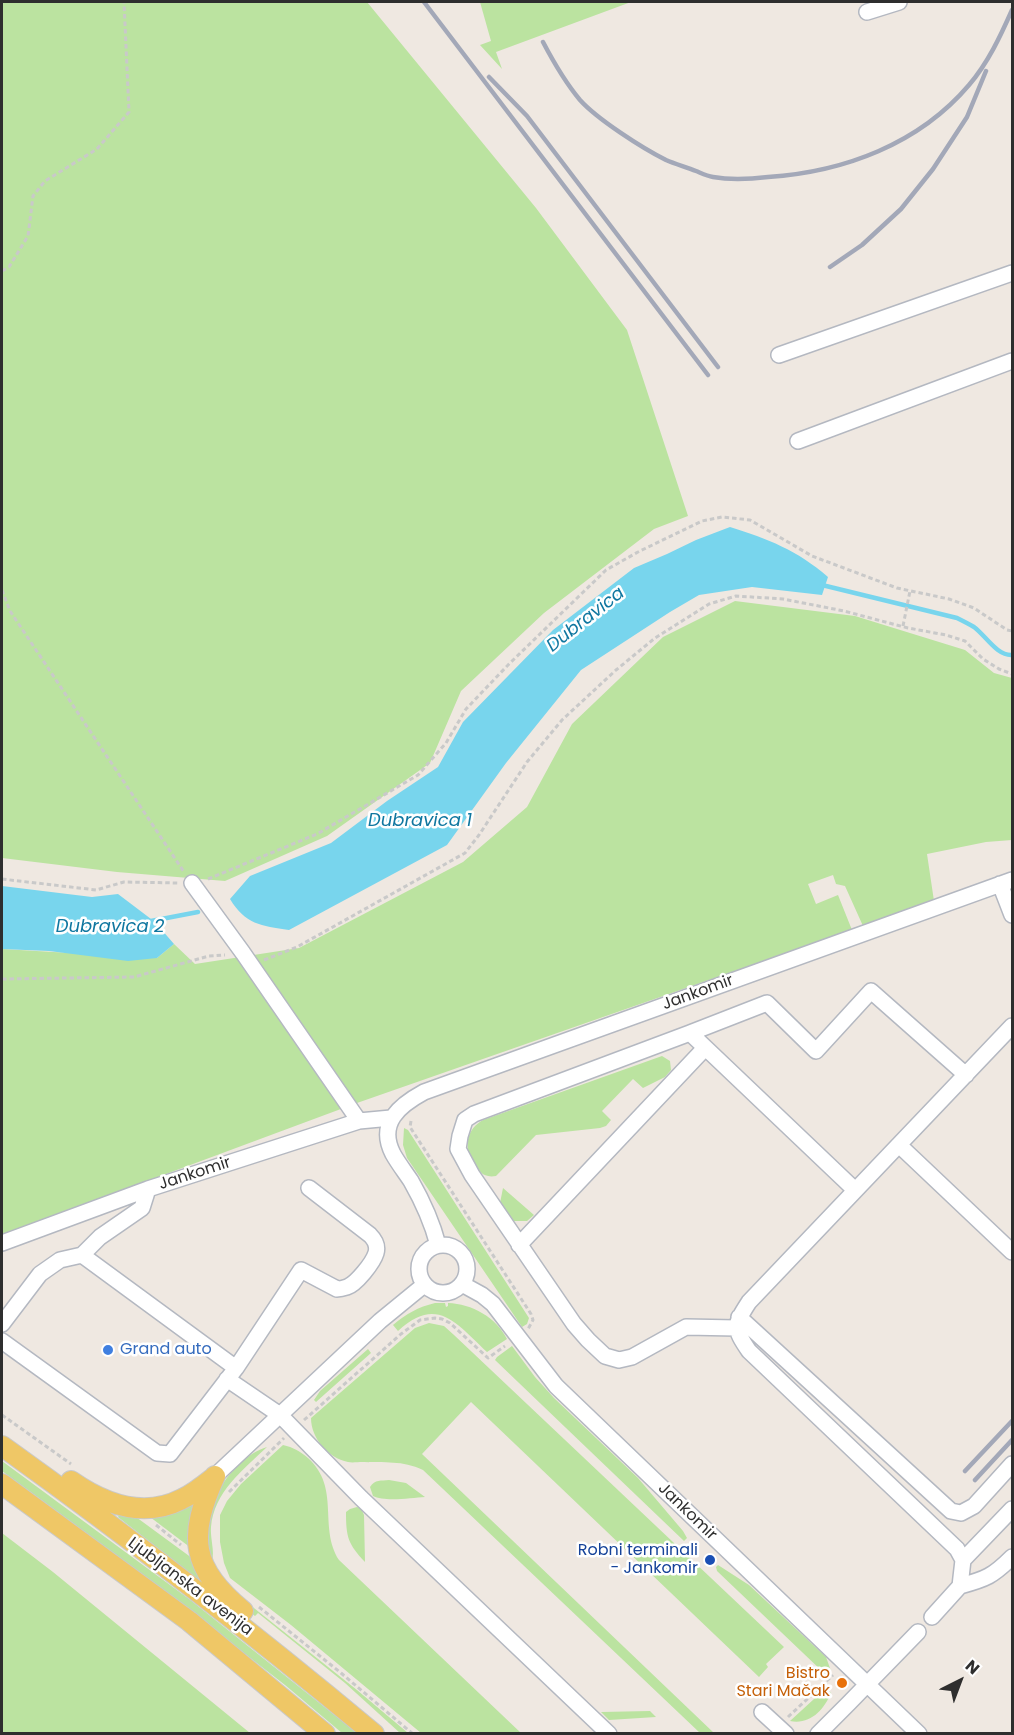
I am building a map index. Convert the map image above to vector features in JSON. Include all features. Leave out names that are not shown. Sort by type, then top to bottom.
[{"type":"main road","points":[[2,1445],[49,1465],[102,1500],[135,1509],[170,1504],[194,1492],[215,1476]]},
{"type":"main road","name":"Ljubljanska avenija","points":[[2,1445],[166,1567],[374,1734]]},
{"type":"main road","points":[[215,1476],[204,1501],[198,1526],[201,1559],[207,1572],[225,1596],[284,1646],[313,1683]]},
{"type":"main road","name":"Ljubljanska avenija","points":[[2,1484],[189,1622],[325,1734]]},
{"type":"street","points":[[867,12],[899,2]]},
{"type":"street","points":[[779,355],[1012,273]]},
{"type":"street","points":[[798,441],[1012,361]]},
{"type":"street","points":[[1006,882],[1012,915]]},
{"type":"street","name":"Jankomir","points":[[2,1243],[148,1189],[359,1121],[392,1118],[406,1103],[424,1092],[1006,882]]},
{"type":"street","points":[[192,883],[359,1121]]},
{"type":"street","points":[[966,1075],[871,990],[816,1051],[766,1003],[474,1114],[465,1120],[458,1149],[472,1175],[574,1324],[605,1356],[619,1360],[632,1357],[686,1327],[738,1323],[951,1511],[961,1512],[974,1506],[1012,1464]]},
{"type":"street","points":[[690,1033],[855,1190]]},
{"type":"street","points":[[960,1586],[963,1560],[957,1549],[749,1351],[741,1339],[738,1323],[749,1302],[966,1075],[1009,1035]]},
{"type":"street","points":[[519,1245],[705,1048]]},
{"type":"street","points":[[392,1118],[388,1128],[388,1142],[428,1214],[438,1245]]},
{"type":"street","points":[[899,1145],[1012,1252]]},
{"type":"street","points":[[2,1341],[157,1453],[170,1454],[231,1373],[301,1270],[337,1289],[349,1287],[371,1263],[377,1251],[375,1241],[309,1188]]},
{"type":"street","points":[[2,1324],[40,1274],[60,1260],[82,1255],[100,1237],[142,1208],[148,1189]]},
{"type":"street","points":[[438,1245],[449,1246],[457,1250],[463,1256],[467,1271],[462,1284],[447,1293],[431,1291],[424,1284],[418,1272],[419,1264],[426,1251],[438,1245]]},
{"type":"street","points":[[82,1255],[231,1373],[280,1415],[362,1498],[609,1734]]},
{"type":"street","points":[[215,1476],[380,1321],[424,1284]]},
{"type":"street","name":"Jankomir","points":[[462,1284],[483,1295],[493,1304],[556,1386],[920,1734]]},
{"type":"street","points":[[963,1560],[1012,1509]]},
{"type":"street","points":[[932,1617],[960,1586],[987,1578],[997,1572],[1012,1557]]},
{"type":"street","points":[[818,1734],[918,1632]]},
{"type":"street","points":[[762,1712],[785,1727]]},
{"type":"path","points":[[2,271],[9,267],[28,236],[33,196],[45,181],[97,149],[129,112],[124,2]]},
{"type":"path","points":[[2,879],[96,890],[124,882],[192,883],[317,834],[418,775],[446,743],[466,709],[606,570],[702,521],[722,517],[750,520],[812,556],[897,588],[949,599],[974,608],[1012,631]]},
{"type":"path","points":[[2,590],[10,611],[192,883]]},
{"type":"path","points":[[903,626],[910,591]]},
{"type":"path","points":[[2,979],[134,977],[209,956],[247,959],[297,946],[465,853],[527,762],[562,720],[655,638],[709,604],[736,596],[783,599],[844,610],[965,641],[983,659],[1012,674]]},
{"type":"path","points":[[416,1116],[410,1126],[531,1314],[532,1325],[525,1332]]},
{"type":"path","points":[[224,1499],[230,1490],[274,1446],[401,1334],[420,1320],[435,1318],[450,1323],[488,1358],[510,1342]]},
{"type":"path","points":[[2,1415],[78,1469]]},
{"type":"path","points":[[151,1522],[184,1547]]},
{"type":"path","points":[[258,1606],[413,1734]]},
{"type":"path","points":[[785,1727],[833,1675]]},
{"type":"green space","points":[[2,2],[367,2],[536,208],[627,330],[688,516],[654,529],[544,613],[461,691],[430,763],[327,836],[225,881],[117,872],[2,858]]},
{"type":"green space","points":[[480,2],[631,2],[496,52],[502,69],[480,45],[491,41]]},
{"type":"green space","points":[[735,601],[855,616],[965,650],[994,673],[1012,678],[1012,840],[986,842],[927,854],[934,901],[863,926],[845,886],[836,884],[833,875],[808,884],[816,904],[838,895],[852,930],[357,1103],[2,1235],[2,949],[157,958],[174,944],[195,964],[299,948],[463,862],[527,807],[572,724],[663,637]]},
{"type":"green space","points":[[662,1056],[670,1061],[671,1070],[665,1077],[643,1088],[633,1079],[602,1111],[611,1120],[606,1126],[536,1135],[496,1176],[482,1174],[473,1162],[468,1150],[468,1138],[473,1128],[483,1120]]},
{"type":"green space","points":[[404,1128],[408,1130],[529,1318],[527,1324],[522,1327],[407,1158],[403,1145]]},
{"type":"green space","points":[[503,1188],[534,1215],[527,1221],[514,1221],[500,1203]]},
{"type":"green space","points":[[435,1303],[445,1303],[446,1307],[448,1303],[457,1304],[482,1313],[497,1324],[507,1339],[487,1352],[456,1323],[435,1314],[424,1315],[412,1320],[398,1331],[393,1325],[412,1311]]},
{"type":"green space","points":[[429,1323],[444,1326],[454,1335],[784,1647],[766,1664],[768,1667],[759,1677],[471,1402],[422,1454],[714,1733],[700,1733],[423,1470],[401,1463],[348,1462],[328,1452],[317,1440],[311,1418],[415,1328]]},
{"type":"green space","points":[[512,1346],[554,1398],[638,1478],[683,1531],[687,1538],[684,1541],[495,1360]]},
{"type":"green space","points":[[368,1349],[371,1353],[316,1402],[314,1400],[320,1391]]},
{"type":"green space","points":[[283,1445],[293,1448],[308,1458],[324,1482],[330,1534],[339,1560],[521,1733],[421,1733],[291,1625],[230,1578],[220,1542],[220,1515],[227,1501],[241,1484]]},
{"type":"green space","points":[[267,1447],[231,1482],[218,1503],[211,1527],[212,1560],[206,1545],[206,1529],[209,1511],[217,1494],[239,1464]]},
{"type":"green space","points":[[2,1461],[189,1599],[357,1733],[342,1733],[185,1607],[2,1471]]},
{"type":"green space","points":[[389,1480],[406,1483],[425,1497],[391,1499],[373,1496],[370,1487],[372,1484]]},
{"type":"green space","points":[[191,1503],[196,1504],[191,1548],[150,1517]]},
{"type":"green space","points":[[357,1507],[361,1508],[364,1515],[365,1562],[349,1540],[347,1528],[346,1512]]},
{"type":"green space","points":[[119,1515],[136,1517],[196,1561],[202,1580],[199,1580],[118,1517]]},
{"type":"green space","points":[[2,1533],[53,1572],[250,1733],[2,1733]]},
{"type":"green space","points":[[718,1565],[749,1585],[826,1657],[831,1671],[827,1675],[824,1673],[717,1571]]},
{"type":"green space","points":[[220,1581],[408,1733],[400,1733],[345,1683],[258,1613],[255,1616],[241,1605]]},
{"type":"green space","points":[[826,1688],[831,1693],[815,1715],[804,1721],[790,1721]]},
{"type":"green space","points":[[650,1711],[656,1717],[609,1720],[601,1712]]},
{"type":"water","name":"Dubravica 1","points":[[730,527],[782,546],[805,559],[828,577],[822,595],[752,587],[699,595],[581,670],[506,763],[447,845],[289,930],[270,927],[248,919],[236,907],[230,899],[250,876],[331,843],[387,801],[438,767],[463,722],[553,630],[634,568]]},
{"type":"water","name":"Dubravica 2","points":[[2,886],[92,897],[118,894],[155,922],[174,944],[157,958],[128,961],[49,951],[2,949]]},
{"type":"waterway","name":"Dubravica","points":[[822,585],[957,618],[974,627],[1001,652],[1012,655]]},
{"type":"waterway","name":"Dubravica","points":[[151,921],[198,912]]},
{"type":"railway","points":[[424,2],[708,375]]},
{"type":"railway","points":[[543,42],[560,72],[580,100],[597,116],[633,141],[666,160],[709,176],[726,179],[755,178],[796,174],[852,161],[903,139],[927,124],[949,106],[982,68],[994,49],[1012,10]]},
{"type":"railway","points":[[830,267],[862,245],[901,209],[933,169],[967,117],[986,71]]},
{"type":"railway","points":[[489,77],[527,116],[718,367]]},
{"type":"railway","points":[[965,1471],[1012,1421]]},
{"type":"railway","points":[[975,1480],[1012,1440]]},
{"type":"place","name":"Grand auto","points":[[108,1350]]},
{"type":"place","name":"Robni terminali - Jankomir","points":[[710,1560]]},
{"type":"place","name":"Bistro Stari Mačak","points":[[842,1683]]}]
